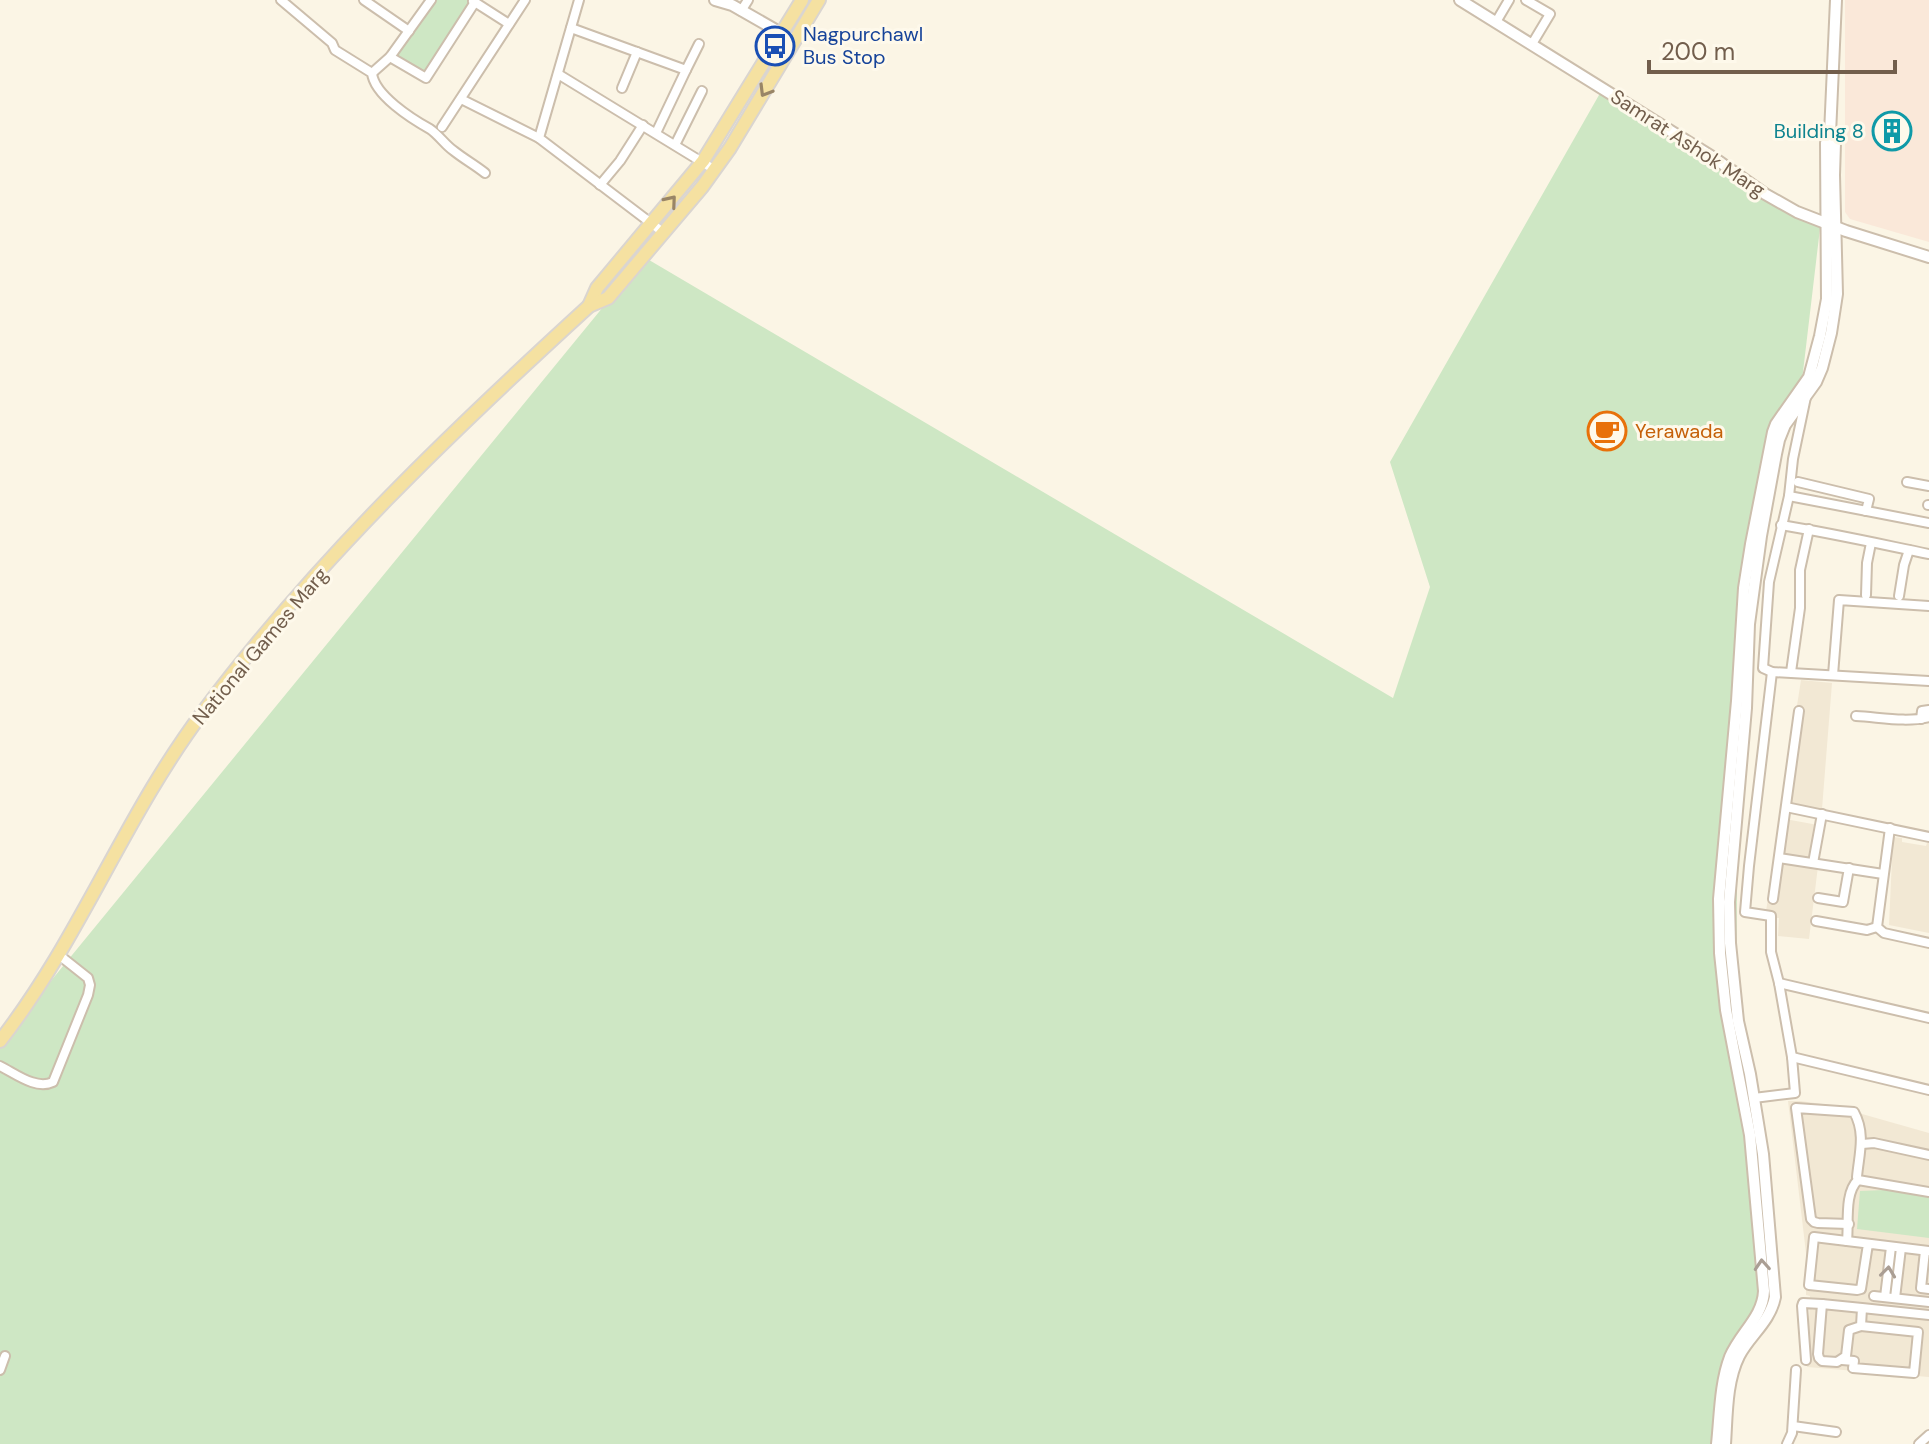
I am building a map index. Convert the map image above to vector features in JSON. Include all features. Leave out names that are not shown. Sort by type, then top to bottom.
[{"type":"main road","name":"National Games Marg","points":[[589,306],[597,288],[703,161],[802,0]]},
{"type":"main road","name":"National Games Marg","points":[[0,1041],[59,955],[165,767],[202,712],[300,592],[426,458],[589,306],[608,298],[715,170],[819,0]]},
{"type":"street","points":[[281,0],[332,43],[335,50],[372,73]]},
{"type":"street","points":[[364,0],[409,31]]},
{"type":"street","points":[[372,73],[390,57],[431,0]]},
{"type":"street","points":[[442,127],[525,0]]},
{"type":"street","points":[[539,138],[579,0]]},
{"type":"street","points":[[715,0],[795,41]]},
{"type":"street","points":[[741,11],[748,0]]},
{"type":"street","name":"Samrat Ashok Marg","points":[[1460,0],[1797,212],[1929,257]]},
{"type":"street","points":[[1496,22],[1509,0]]},
{"type":"street","points":[[1526,0],[1550,14],[1532,44]]},
{"type":"street","points":[[1717,1444],[1730,1357],[1762,1306],[1764,1291],[1750,1135],[1726,1010],[1719,922],[1741,622],[1751,544],[1770,442],[1776,424],[1809,377],[1827,299],[1835,143],[1830,134],[1836,0]]},
{"type":"street","points":[[390,57],[426,78],[473,1],[509,24]]},
{"type":"street","points":[[571,28],[686,70]]},
{"type":"street","points":[[656,133],[699,44]]},
{"type":"street","points":[[622,88],[637,52]]},
{"type":"street","points":[[372,73],[373,82],[390,101],[485,173]]},
{"type":"street","points":[[558,74],[715,170]]},
{"type":"street","points":[[675,145],[702,91]]},
{"type":"street","points":[[461,99],[539,138],[664,233]]},
{"type":"street","points":[[600,185],[643,125]]},
{"type":"street","points":[[1725,1444],[1736,1364],[1769,1316],[1775,1297],[1763,1154],[1738,1021],[1729,924],[1746,708],[1749,624],[1779,440],[1785,425],[1816,382],[1831,333],[1837,294],[1830,224]]},
{"type":"street","points":[[1806,396],[1789,496],[1769,582],[1764,670],[1929,681]]},
{"type":"street","points":[[1798,482],[1869,499],[1866,511]]},
{"type":"street","points":[[1907,482],[1929,486]]},
{"type":"street","points":[[1789,496],[1929,523]]},
{"type":"street","points":[[1781,525],[1929,554]]},
{"type":"street","points":[[1791,672],[1800,608],[1800,570],[1809,529]]},
{"type":"street","points":[[1866,595],[1871,543]]},
{"type":"street","points":[[1899,596],[1909,550]]},
{"type":"street","points":[[1833,675],[1839,600],[1929,606]]},
{"type":"street","points":[[1754,1098],[1795,1093],[1792,1057],[1771,952],[1771,916],[1745,912],[1772,672]]},
{"type":"street","points":[[1856,716],[1925,718],[1922,711],[1929,710]]},
{"type":"street","points":[[1773,899],[1799,711]]},
{"type":"street","points":[[1786,807],[1929,837]]},
{"type":"street","points":[[1813,863],[1822,814]]},
{"type":"street","points":[[1877,927],[1890,828]]},
{"type":"street","points":[[1779,858],[1883,874]]},
{"type":"street","points":[[1818,898],[1843,902],[1849,868]]},
{"type":"street","points":[[1816,921],[1867,930],[1877,927]]},
{"type":"street","points":[[1877,927],[1884,933],[1929,943]]},
{"type":"street","points":[[0,1066],[36,1084],[53,1082],[90,985],[88,978],[59,955]]},
{"type":"street","points":[[1779,983],[1929,1018]]},
{"type":"street","points":[[1792,1057],[1929,1090]]},
{"type":"street","points":[[1849,1224],[1818,1223],[1811,1219],[1796,1108],[1854,1112],[1862,1144],[1858,1180]]},
{"type":"street","points":[[1862,1144],[1874,1143],[1929,1155]]},
{"type":"street","points":[[1847,1241],[1849,1195],[1858,1180],[1929,1192]]},
{"type":"street","points":[[1868,1244],[1861,1289],[1809,1285],[1814,1237],[1927,1251],[1921,1288],[1929,1289]]},
{"type":"street","points":[[1890,1298],[1891,1247]]},
{"type":"street","points":[[1890,1298],[1901,1248]]},
{"type":"street","points":[[1874,1296],[1929,1302]]},
{"type":"street","points":[[1806,1360],[1803,1303],[1929,1315]]},
{"type":"street","points":[[1822,1304],[1819,1358],[1822,1361],[1854,1361],[1853,1368],[1914,1373],[1918,1332],[1861,1326],[1849,1330],[1846,1356],[1842,1360]]},
{"type":"street","points":[[1861,1326],[1862,1308]]},
{"type":"street","points":[[0,1370],[5,1356]]},
{"type":"street","points":[[1787,1444],[1793,1426],[1796,1370]]},
{"type":"street","points":[[1793,1426],[1836,1432]]},
{"type":"street","points":[[1919,1444],[1929,1435]]},
{"type":"shaded area","points":[[1845,0],[1929,0],[1929,242],[1850,219],[1845,212]]},
{"type":"shaded area","points":[[1801,680],[1832,683],[1822,809],[1782,802]]},
{"type":"shaded area","points":[[1780,818],[1823,826],[1809,939],[1778,936],[1779,918],[1765,918]]},
{"type":"shaded area","points":[[1893,837],[1902,838],[1902,842],[1926,846],[1929,843],[1929,933],[1889,925]]},
{"type":"shaded area","points":[[1788,1101],[1852,1108],[1862,1114],[1929,1133],[1929,1377],[1807,1367],[1810,1296],[1806,1295],[1806,1253]]},
{"type":"green space","points":[[431,0],[472,0],[426,78],[390,57]]},
{"type":"green space","points":[[1603,88],[1821,220],[1797,421],[1788,428],[1780,426],[1739,625],[1736,1024],[1775,1297],[1739,1347],[1716,1444],[0,1444],[0,1043],[644,257],[1393,698],[1430,587],[1390,462]]},
{"type":"green space","points":[[1885,1190],[1929,1197],[1929,1238],[1857,1229],[1860,1191]]},
{"type":"place","name":"Nagpurchawl Bus Stop","points":[[775,46]]},
{"type":"place","name":"Building 8","points":[[1892,131]]},
{"type":"place","name":"Yerawada","points":[[1607,431]]}]
